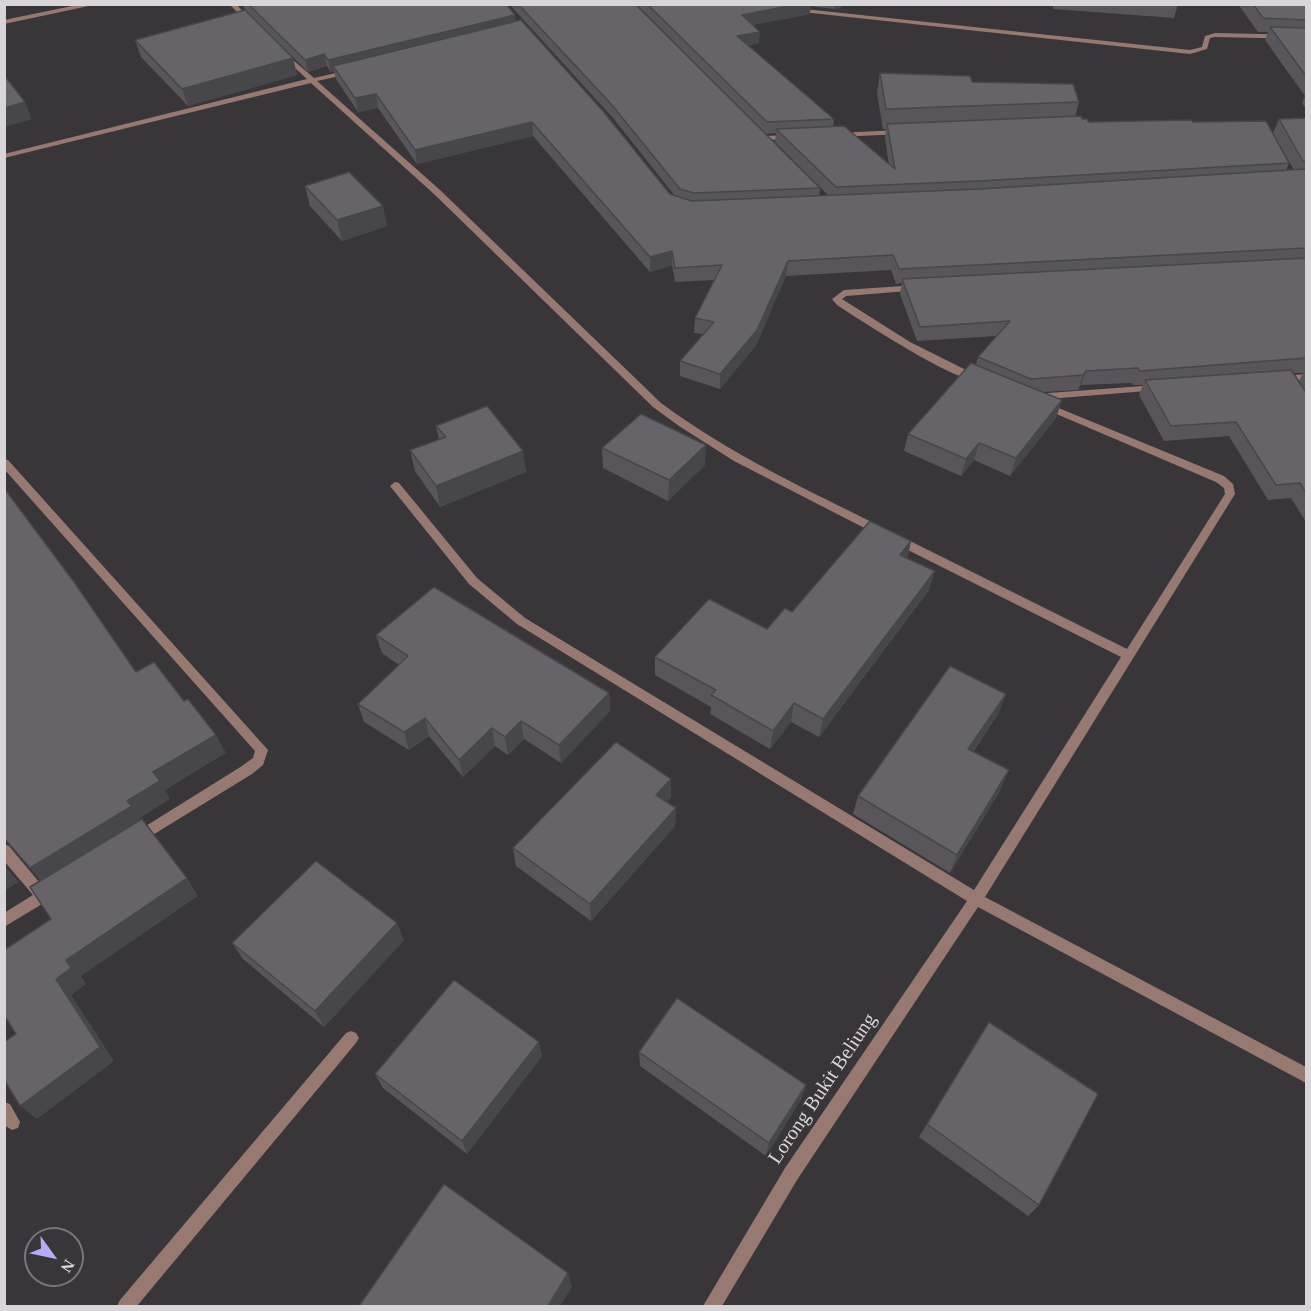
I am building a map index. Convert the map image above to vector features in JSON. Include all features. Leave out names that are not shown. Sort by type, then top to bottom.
[{"type":"street","points":[[4,22],[95,4]]},
{"type":"street","points":[[232,4],[255,27]]},
{"type":"street","points":[[782,8],[1190,52],[1205,48],[1207,37],[1215,35],[1306,37]]},
{"type":"street","points":[[279,50],[310,81],[437,192],[638,388],[679,423],[765,473],[1128,655]]},
{"type":"street","points":[[4,156],[364,68]]},
{"type":"street","points":[[755,129],[772,146]]},
{"type":"street","points":[[823,135],[906,132]]},
{"type":"street","points":[[763,138],[799,136]]},
{"type":"street","points":[[923,287],[844,293],[837,299],[909,347],[938,363],[993,385]]},
{"type":"street","points":[[1275,379],[1306,377]]},
{"type":"street","points":[[1287,378],[1294,387]]},
{"type":"street","name":"Lorong Bukit Beliung","points":[[712,1306],[791,1174],[976,899],[1230,494],[1229,487],[1220,479],[1203,471],[1026,398],[1168,387]]},
{"type":"street","points":[[4,462],[262,750],[258,761],[248,770],[130,843]]},
{"type":"street","points":[[395,486],[473,580],[522,621],[976,899],[1306,1075]]},
{"type":"street","points":[[4,850],[43,897]]},
{"type":"street","points":[[4,921],[62,885]]},
{"type":"street","points":[[126,1306],[351,1038]]},
{"type":"building","points":[[248,4],[506,4],[515,15],[328,60],[324,54],[305,60]]},
{"type":"building","points":[[518,4],[635,4],[820,188],[694,193],[680,189],[612,105]]},
{"type":"building","points":[[647,4],[799,4],[742,15],[760,32],[737,36],[834,119],[767,122]]},
{"type":"building","points":[[1253,4],[1306,4],[1306,20],[1263,18]]},
{"type":"building","points":[[245,10],[293,58],[182,89],[135,40]]},
{"type":"building","points":[[521,20],[603,111],[670,194],[692,201],[979,189],[1306,169],[1306,248],[899,269],[893,255],[788,261],[757,330],[720,374],[680,361],[714,322],[695,318],[722,265],[675,268],[672,251],[650,257],[532,122],[415,150],[376,94],[355,98],[333,66]]},
{"type":"building","points":[[1270,27],[1306,28],[1306,76]]},
{"type":"building","points":[[880,73],[970,76],[972,82],[1073,84],[1079,102],[886,109]]},
{"type":"building","points":[[4,75],[25,102],[4,108]]},
{"type":"building","points":[[1081,116],[1089,122],[1266,121],[1289,163],[836,187],[776,129],[844,126],[895,169],[887,124]]},
{"type":"building","points":[[1306,118],[1306,161],[1303,161],[1279,119]]},
{"type":"building","points":[[349,172],[383,206],[337,220],[305,186]]},
{"type":"building","points":[[1306,258],[1306,358],[1139,371],[1138,368],[1086,371],[1083,375],[1031,379],[978,357],[1010,321],[920,327],[902,279]]},
{"type":"building","points":[[971,363],[1062,400],[1016,458],[979,443],[966,459],[908,434]]},
{"type":"building","points":[[1291,370],[1306,392],[1306,493],[1300,483],[1276,485],[1236,422],[1171,426],[1145,380]]},
{"type":"building","points":[[487,406],[523,451],[436,486],[410,450],[446,437],[436,426]]},
{"type":"building","points":[[641,414],[706,445],[669,480],[602,448]]},
{"type":"building","points":[[4,488],[74,582],[136,672],[154,662],[184,701],[188,699],[216,735],[153,772],[160,781],[127,801],[132,806],[30,868],[4,838]]},
{"type":"building","points":[[870,521],[911,541],[900,555],[935,571],[823,719],[794,703],[773,731],[711,695],[716,690],[655,657],[709,599],[767,629],[785,608],[792,612]]},
{"type":"building","points":[[434,587],[609,693],[559,745],[521,721],[505,737],[492,728],[459,760],[425,718],[404,732],[358,704],[408,656],[376,635]]},
{"type":"building","points":[[950,666],[1006,694],[968,749],[1009,770],[957,855],[858,796]]},
{"type":"building","points":[[616,742],[671,779],[656,795],[676,808],[590,904],[513,848]]},
{"type":"building","points":[[142,819],[187,878],[66,960],[71,968],[56,979],[100,1047],[20,1106],[4,1079],[4,1042],[16,1034],[4,1015],[4,950],[51,919],[30,887]]},
{"type":"building","points":[[316,861],[397,923],[315,1011],[232,943]]},
{"type":"building","points":[[454,980],[539,1042],[462,1141],[375,1074]]},
{"type":"building","points":[[677,998],[806,1085],[769,1143],[639,1052]]},
{"type":"building","points":[[989,1022],[1098,1094],[1039,1205],[927,1124]]},
{"type":"building","points":[[444,1184],[568,1273],[548,1306],[359,1306]]}]
